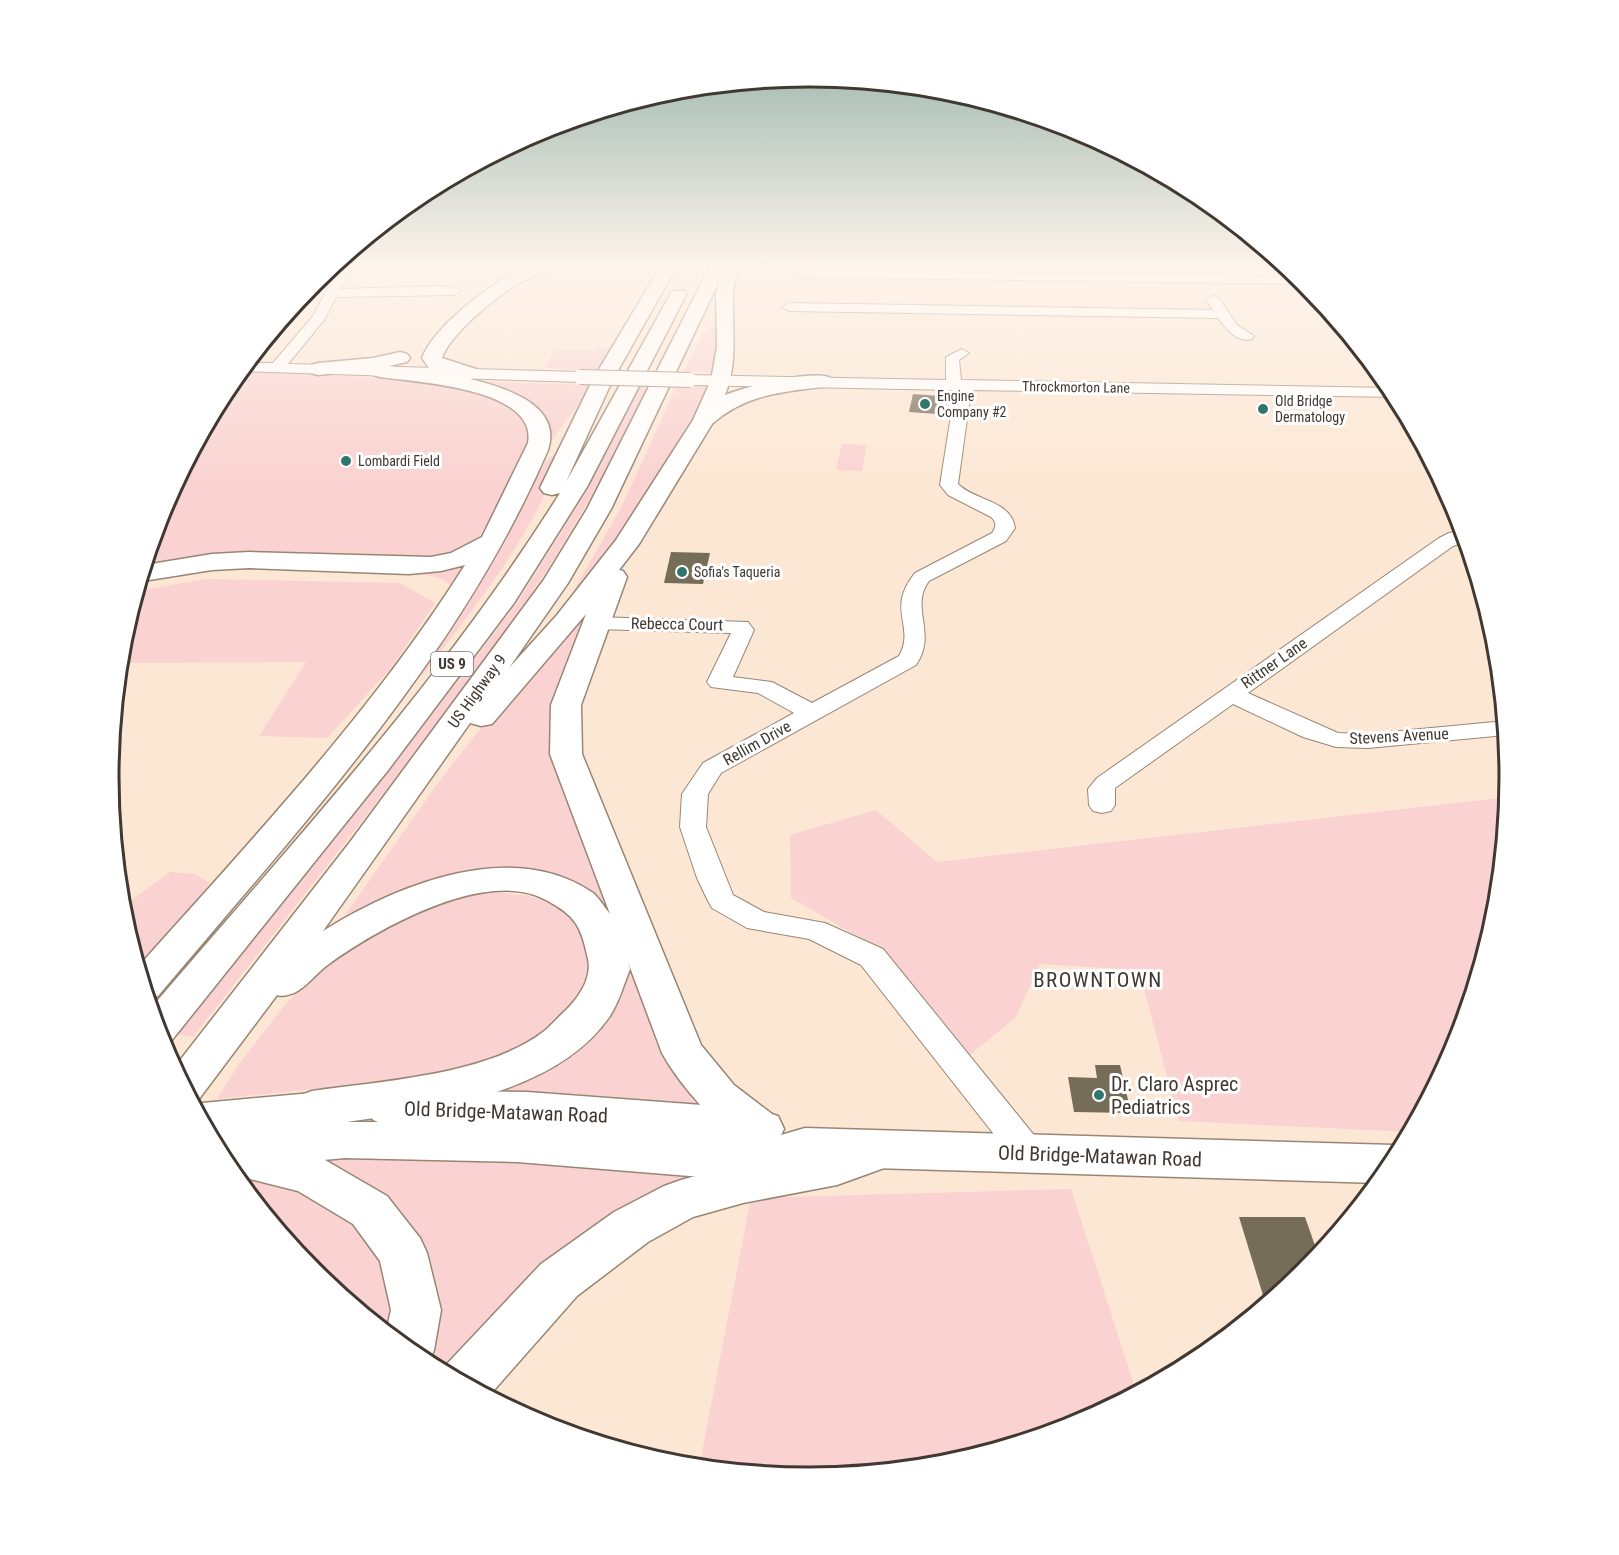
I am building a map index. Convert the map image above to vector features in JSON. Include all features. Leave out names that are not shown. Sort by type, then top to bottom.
[{"type":"main road","points":[[402,371],[433,337]]},
{"type":"main road","points":[[449,337],[432,356],[432,360],[440,366],[477,374]]},
{"type":"main road","points":[[150,979],[334,766],[445,619],[519,490],[620,337]]},
{"type":"main road","name":"US 9","points":[[164,1020],[386,750],[504,597],[568,500],[656,337]]},
{"type":"main road","name":"US Highway 9","points":[[189,1081],[363,850],[555,583],[599,509],[683,337]]},
{"type":"main road","points":[[363,850],[567,621],[626,544],[704,420],[721,380],[726,348],[725,337]]},
{"type":"main road","points":[[318,369],[384,362],[408,356],[423,347]]},
{"type":"main road","points":[[726,348],[736,360],[755,369],[822,381]]},
{"type":"main road","points":[[380,371],[479,388],[511,399],[528,410],[538,424],[541,440],[519,490]]},
{"type":"main road","points":[[504,597],[516,559],[591,379]]},
{"type":"main road","points":[[704,420],[719,405],[735,398],[764,390],[822,381]]},
{"type":"main road","points":[[151,571],[194,564],[243,560],[435,565],[467,557],[489,543]]},
{"type":"main road","points":[[626,544],[566,705],[566,754],[683,1053],[718,1097],[756,1127]]},
{"type":"main road","points":[[148,582],[201,573],[253,569],[416,578],[436,583],[448,594],[445,619]]},
{"type":"main road","points":[[231,1027],[313,955],[375,916],[441,889],[501,879],[546,884],[581,903],[600,928],[610,969],[596,1006],[557,1044],[506,1072],[485,1078],[433,1091],[312,1109]]},
{"type":"main road","name":"Old Bridge-Matawan Road","points":[[210,1120],[312,1109],[404,1107],[533,1111],[756,1127],[805,1147]]},
{"type":"main road","name":"Old Bridge-Matawan Road","points":[[229,1151],[345,1140],[517,1143],[751,1162],[805,1147],[1382,1164]]},
{"type":"main road","points":[[469,1378],[559,1280],[631,1227],[681,1200],[743,1183],[837,1166],[882,1150]]},
{"type":"main road","points":[[231,1155],[309,1174],[370,1210],[403,1253],[416,1310],[410,1340]]},
{"type":"street","points":[[277,368],[303,337]]},
{"type":"street","points":[[959,384],[952,360],[962,353]]},
{"type":"street","name":"Throckmorton Lane","points":[[254,367],[591,379],[822,381],[1383,393]]},
{"type":"street","name":"Rellim Drive","points":[[959,384],[949,485],[954,491],[998,513],[1004,519],[1005,528],[999,537],[922,577],[915,583],[909,608],[915,631],[916,651],[908,660],[712,768],[695,794],[693,826],[711,878],[723,901],[757,921],[815,930],[872,957],[1029,1155]]},
{"type":"street","name":"Rittner Lane","points":[[1102,806],[1101,789],[1106,783],[1456,537]]},
{"type":"street","name":"Rebecca Court","points":[[596,623],[740,627],[743,630],[719,682],[764,687],[812,712]]},
{"type":"street","name":"Stevens Avenue","points":[[1230,694],[1312,732],[1335,740],[1368,741],[1499,729]]},
{"type":"shaded area","points":[[617,337],[621,337],[601,371],[545,368],[555,350],[595,351],[597,348],[610,348]]},
{"type":"shaded area","points":[[702,337],[717,337],[716,373],[684,372]]},
{"type":"shaded area","points":[[251,372],[404,379],[481,392],[503,401],[527,417],[532,440],[499,506],[474,544],[455,553],[395,559],[152,569],[172,513],[190,472],[235,394]]},
{"type":"shaded area","points":[[474,381],[593,385],[539,457],[547,437],[542,413],[524,400]]},
{"type":"shaded area","points":[[639,386],[651,386],[612,459],[571,531],[480,670],[193,1037],[175,1034],[381,779],[515,606],[588,489]]},
{"type":"shaded area","points":[[676,387],[711,387],[704,405],[602,568],[559,616],[621,508]]},
{"type":"shaded area","points":[[842,444],[867,445],[862,471],[836,470]]},
{"type":"shaded area","points":[[563,446],[545,494],[519,542],[472,610],[422,676],[416,675],[545,462]]},
{"type":"shaded area","points":[[467,566],[452,587],[447,582],[433,576],[395,573]]},
{"type":"shaded area","points":[[206,579],[400,583],[435,603],[392,667],[327,738],[259,736],[306,662],[129,663],[146,589]]},
{"type":"shaded area","points":[[597,597],[557,712],[682,1079],[702,1107],[469,1096],[488,1088],[620,959],[534,875],[343,920],[438,783],[476,734]]},
{"type":"shaded area","points":[[1500,798],[1494,868],[1487,912],[1476,956],[1447,1042],[1429,1083],[1402,1132],[1179,1121],[1139,970],[1040,964],[1016,1017],[970,1055],[884,952],[791,898],[790,835],[876,810],[937,862]]},
{"type":"shaded area","points":[[170,872],[195,874],[210,883],[146,965],[130,901]]},
{"type":"shaded area","points":[[476,890],[529,896],[563,907],[584,933],[591,982],[573,1016],[537,1043],[444,1076],[217,1099],[239,1064],[284,1006],[337,951],[375,928]]},
{"type":"shaded area","points":[[382,1154],[721,1171],[458,1371],[425,1351],[432,1325],[321,1162],[323,1158]]},
{"type":"shaded area","points":[[244,1173],[294,1184],[376,1235],[400,1327],[399,1332],[354,1297],[321,1266],[290,1233]]},
{"type":"shaded area","points":[[1071,1189],[1135,1386],[1074,1415],[1031,1431],[944,1455],[855,1467],[810,1468],[764,1467],[701,1459],[751,1198]]},
{"type":"building","name":"Engine Company #2","points":[[913,394],[941,396],[938,414],[909,412]]},
{"type":"building","name":"Sofia's Taqueria","points":[[671,552],[710,553],[703,584],[664,583]]},
{"type":"building","name":"Dr. Claro Asprec Pediatrics","points":[[1095,1065],[1120,1065],[1131,1113],[1074,1112],[1068,1077],[1097,1078]]},
{"type":"building","points":[[1239,1217],[1305,1217],[1316,1247],[1264,1298]]},
{"type":"place","name":"Engine Company #2","points":[[925,404]]},
{"type":"place","name":"Old Bridge Dermatology","points":[[1263,409]]},
{"type":"place","name":"Lombardi Field","points":[[346,461]]},
{"type":"place","name":"Sofia's Taqueria","points":[[682,572]]},
{"type":"place","name":"Dr. Claro Asprec Pediatrics","points":[[1099,1095]]},
{"type":"district","name":"BROWNTOWN","points":[[1098,980]]}]
